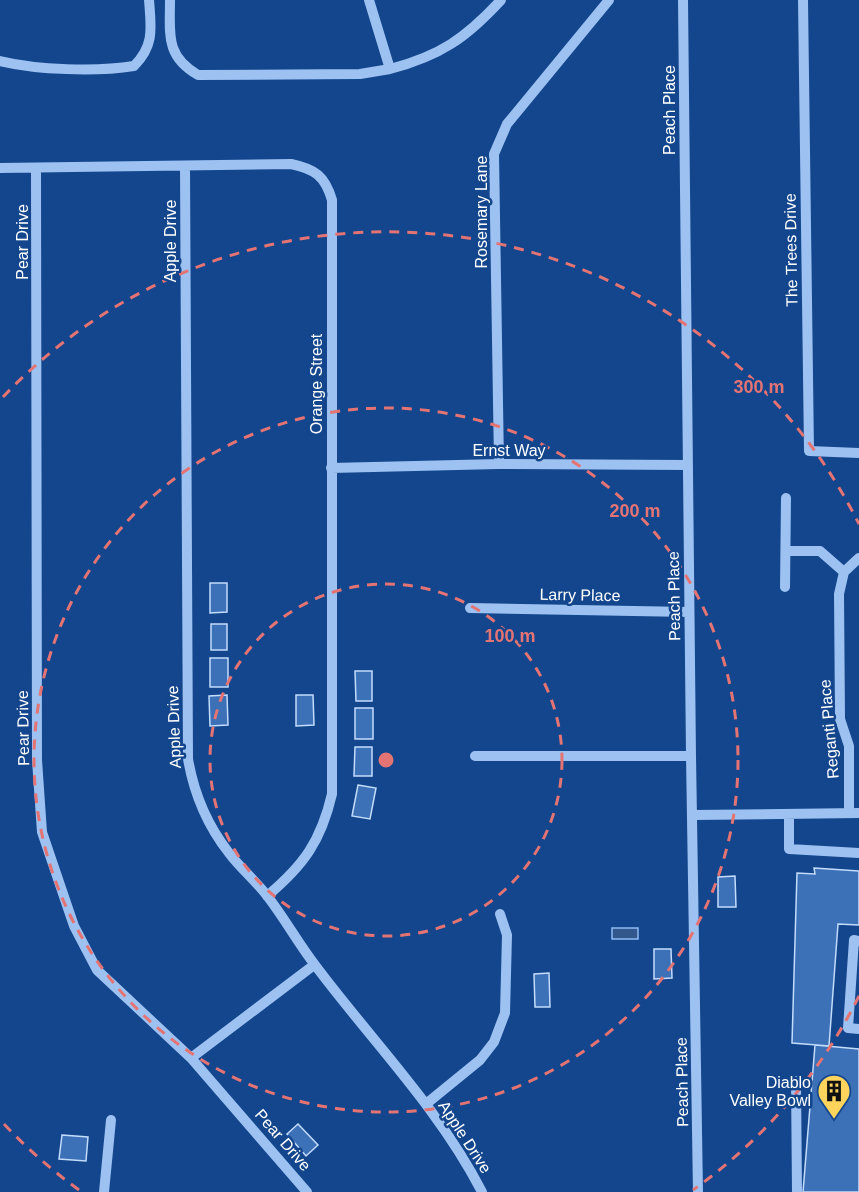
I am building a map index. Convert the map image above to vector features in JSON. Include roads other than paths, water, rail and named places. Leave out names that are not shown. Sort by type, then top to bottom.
[{"type":"street","points":[[0,61],[75,68],[134,66],[146,54],[152,32],[148,0]]},
{"type":"street","points":[[170,0],[173,53],[182,66],[198,75],[360,74],[390,69],[425,60],[455,43],[501,0]]},
{"type":"street","points":[[369,0],[390,69]]},
{"type":"street","name":"Rosemary Lane","points":[[499,464],[494,154],[507,124],[609,0]]},
{"type":"street","name":"Peach Place","points":[[683,0],[687,465],[698,1192]]},
{"type":"street","name":"The Trees Drive","points":[[802,0],[809,451],[859,453]]},
{"type":"street","name":"Orange Street","points":[[0,168],[291,164],[310,168],[321,176],[328,187],[332,200],[332,794],[325,823],[309,854],[294,873],[267,896]]},
{"type":"street","name":"Apple Drive","points":[[185,167],[188,759],[191,780],[211,828],[230,854],[267,896],[314,965],[426,1104],[482,1192]]},
{"type":"street","name":"Pear Drive","points":[[36,169],[37,760],[42,832],[74,926],[97,970],[191,1058],[308,1192]]},
{"type":"street","name":"Ernst Way","points":[[331,468],[499,464],[687,465]]},
{"type":"street","points":[[785,587],[786,498]]},
{"type":"street","points":[[786,551],[820,551],[844,572],[859,558]]},
{"type":"street","name":"Reganti Place","points":[[844,572],[839,594],[840,719],[849,746],[854,813]]},
{"type":"street","name":"Larry Place","points":[[470,608],[689,612]]},
{"type":"street","points":[[475,756],[691,756]]},
{"type":"street","points":[[694,815],[854,813]]},
{"type":"street","points":[[789,814],[789,849],[859,853]]},
{"type":"street","points":[[426,1104],[480,1060],[494,1042],[505,1013],[507,935],[500,914]]},
{"type":"street","points":[[859,941],[854,940],[848,1028],[859,1029]]},
{"type":"street","points":[[191,1058],[314,965]]},
{"type":"street","points":[[796,1081],[797,1192]]},
{"type":"street","points":[[104,1192],[111,1120]]},
{"type":"water","points":[[612,928],[638,928],[638,939],[612,939]]},
{"type":"place","name":"Diablo Valley Bowl","points":[[834,1120]]}]
